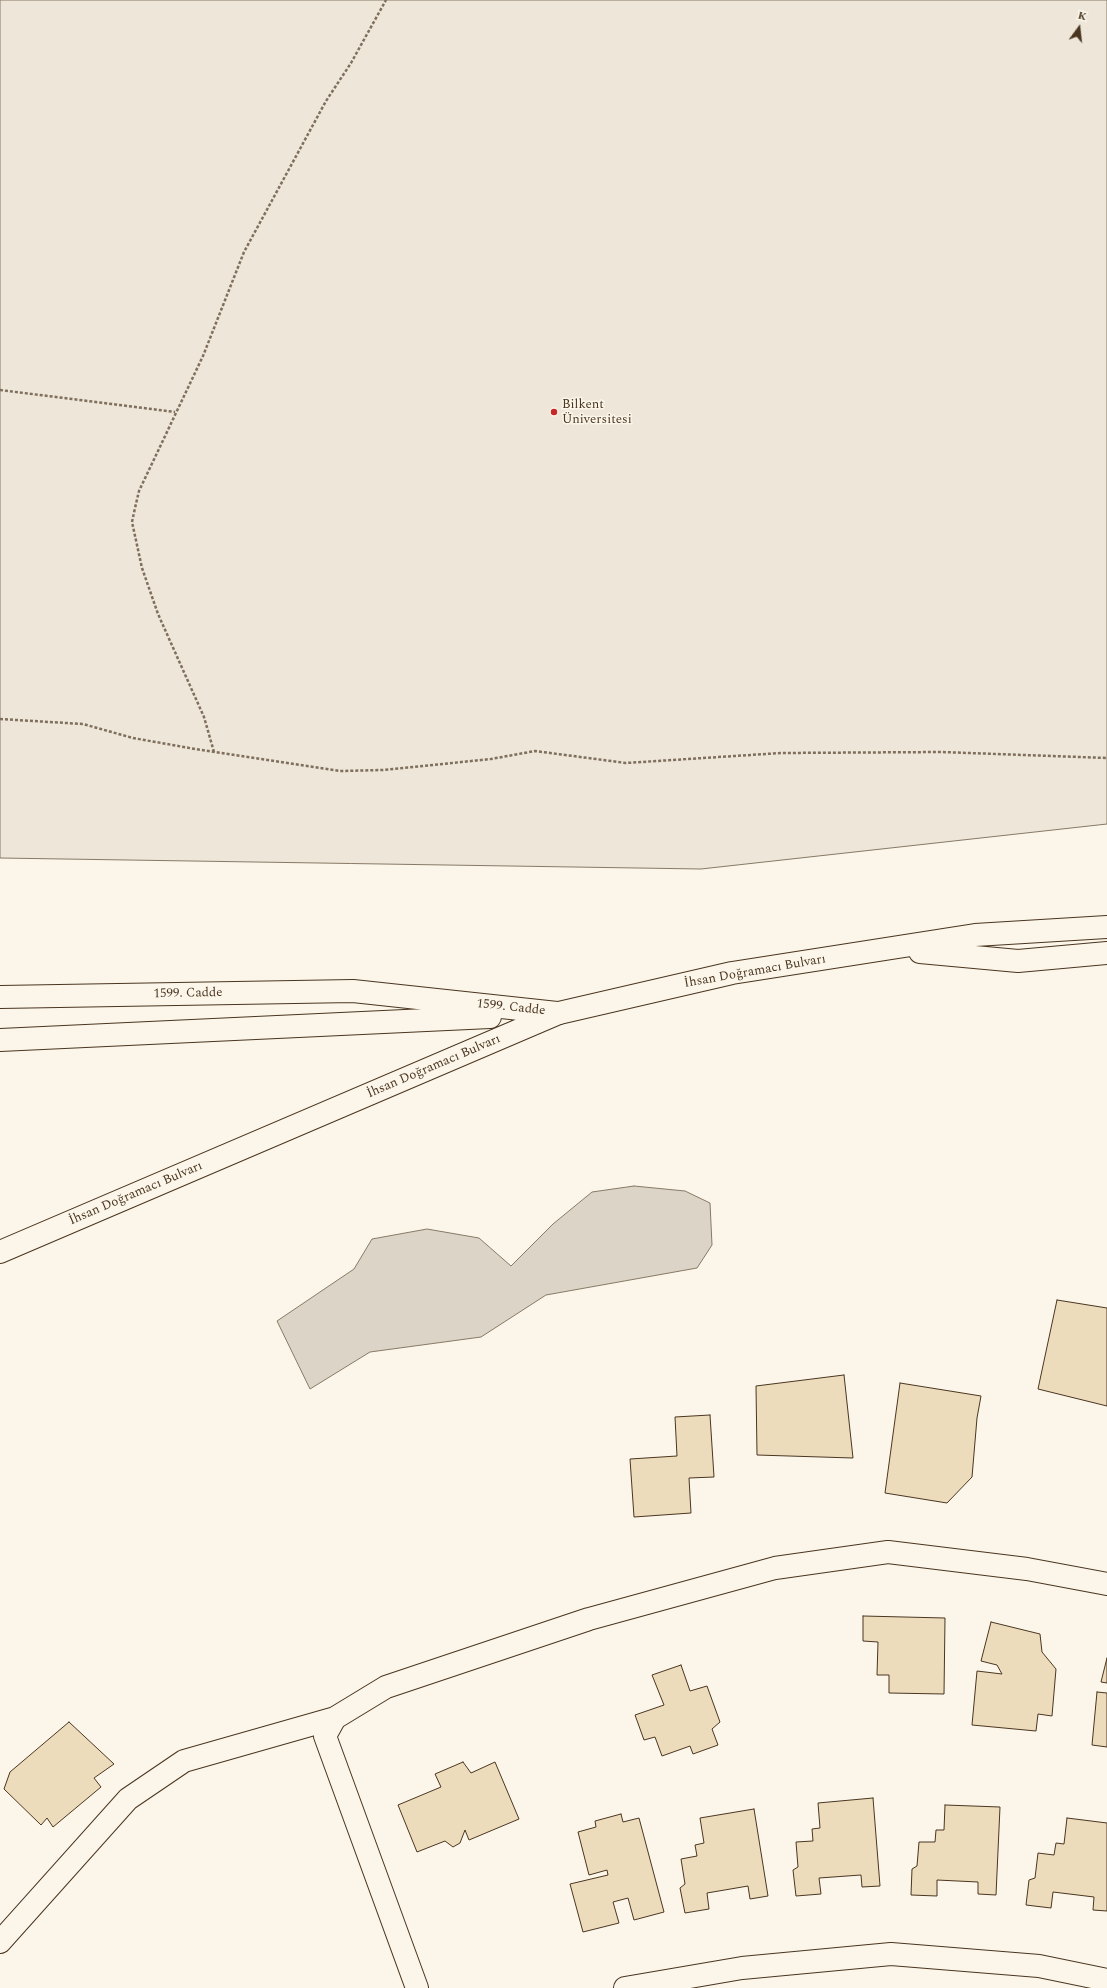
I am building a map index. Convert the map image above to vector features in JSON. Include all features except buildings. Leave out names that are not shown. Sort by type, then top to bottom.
[{"type":"street","name":"İhsan Doğramacı Bulvarı","points":[[0,1252],[559,1013],[732,973],[889,948],[975,935],[1107,926]]},
{"type":"street","name":"İhsan Doğramacı Bulvarı","points":[[889,948],[1018,961],[1107,953]]},
{"type":"street","name":"1599. Cadde","points":[[0,997],[353,991],[559,1013]]},
{"type":"street","name":"1599. Cadde","points":[[0,1040],[559,1013]]},
{"type":"street","points":[[0,1942],[128,1799],[184,1761],[335,1718],[386,1687],[589,1619],[775,1568],[888,1552],[1027,1569],[1107,1584]]},
{"type":"street","points":[[335,1718],[326,1736],[417,1988]]},
{"type":"street","points":[[625,1988],[742,1968],[891,1954],[1039,1966],[1107,1980]]},
{"type":"path","points":[[214,752],[204,717],[158,614],[142,568],[132,522],[139,491],[175,412],[203,356],[248,245],[326,101],[351,63],[386,0]]},
{"type":"path","points":[[0,390],[175,412]]},
{"type":"path","points":[[0,719],[83,724],[133,738],[340,771],[383,770],[491,759],[535,751],[626,763],[781,753],[941,752],[1107,758]]},
{"type":"shaded area","name":"Bilkent Üniversitesi","points":[[0,0],[1107,0],[1107,824],[701,869],[0,858]]},
{"type":"shaded area","points":[[634,1186],[685,1191],[710,1203],[712,1245],[697,1268],[546,1295],[481,1337],[370,1352],[310,1389],[277,1321],[354,1269],[372,1239],[427,1229],[479,1238],[511,1266],[553,1224],[592,1192]]},
{"type":"place","name":"Bilkent Üniversitesi","points":[[554,412]]}]
